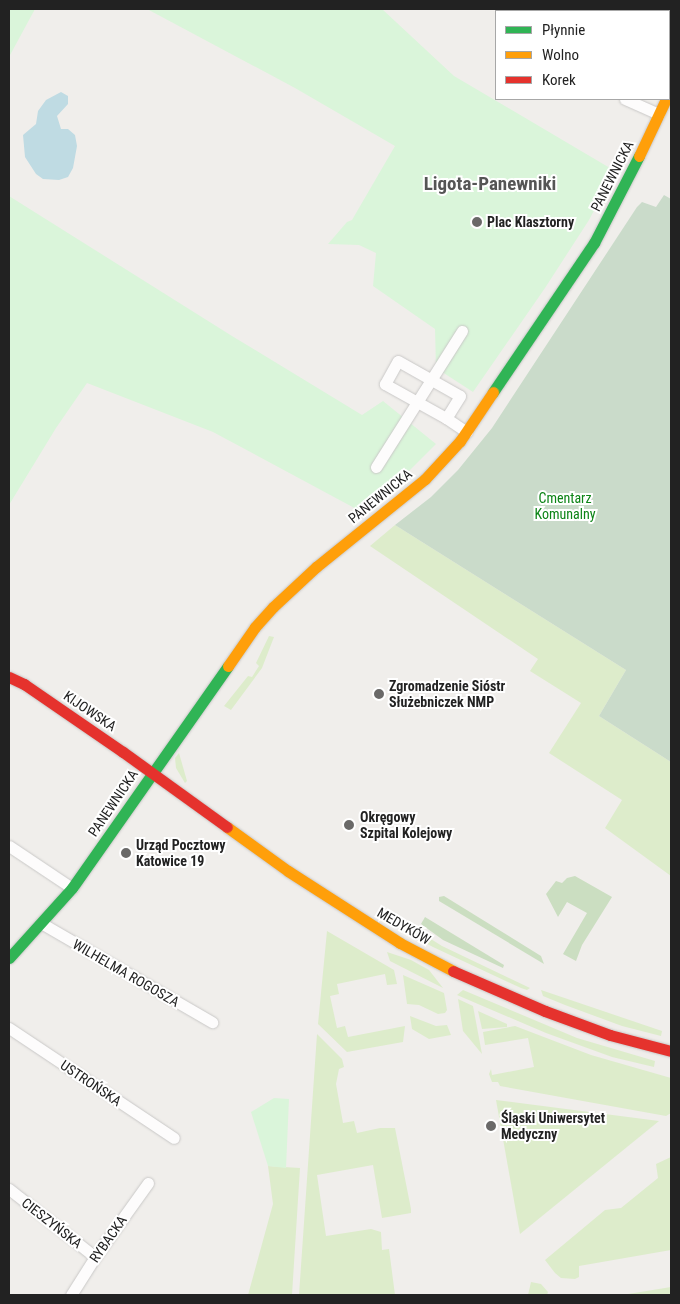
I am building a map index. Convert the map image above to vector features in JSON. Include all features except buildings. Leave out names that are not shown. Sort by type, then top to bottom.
[{"type":"street","points":[[627,100],[659,114]]},
{"type":"street","name":"PANEWNICKA","points":[[9,958],[72,888],[151,772],[250,634],[273,607],[316,567],[418,485],[439,465],[467,432],[594,243],[630,176],[666,100]]},
{"type":"street","points":[[376,468],[462,331]]},
{"type":"street","points":[[446,418],[460,396],[398,361],[385,384],[467,432]]},
{"type":"street","name":"KIJOWSKA","points":[[9,677],[56,706],[151,772]]},
{"type":"street","name":"MEDYKÓW","points":[[151,772],[288,871],[400,943],[454,972],[545,1011],[610,1035],[671,1051]]},
{"type":"street","points":[[9,846],[72,888]]},
{"type":"street","name":"WILHELMA ROGOSZA","points":[[41,923],[212,1022]]},
{"type":"street","name":"USTROŃSKA","points":[[9,1028],[174,1138]]},
{"type":"street","name":"RYBACKA","points":[[71,1295],[95,1256],[148,1183]]},
{"type":"street","name":"CIESZYŃSKA","points":[[9,1189],[95,1256]]},
{"type":"green space","points":[[9,9],[35,9],[9,57]]},
{"type":"green space","points":[[147,9],[382,9],[454,76],[615,171],[589,220],[545,288],[473,392],[436,368],[435,329],[373,286],[376,253],[359,245],[328,244],[347,222],[352,220],[395,146],[295,88]]},
{"type":"green space","name":"Cmentarz Komunalny","points":[[664,195],[671,199],[671,762],[599,716],[626,670],[395,525],[431,497],[458,470],[492,428],[637,207],[642,202],[656,207]]},
{"type":"green space","points":[[9,196],[362,415],[383,401],[436,444],[402,478],[360,511],[213,432],[87,383],[56,428],[9,505]]},
{"type":"green space","points":[[395,525],[626,670],[599,716],[671,762],[671,876],[605,828],[622,800],[549,753],[581,703],[530,671],[538,659],[370,546]]},
{"type":"green space","points":[[269,636],[274,637],[262,668],[231,710],[224,706],[248,676],[252,677],[259,666],[256,663]]},
{"type":"green space","points":[[179,753],[187,781],[185,783],[176,768],[175,758]]},
{"type":"green space","points":[[575,876],[612,897],[582,945],[576,961],[563,954],[587,913],[567,902],[558,917],[546,894],[556,881],[562,883],[567,878]]},
{"type":"green space","points":[[444,896],[541,956],[544,964],[439,901],[439,897]]},
{"type":"green space","points":[[425,917],[504,965],[503,968],[443,940],[421,924]]},
{"type":"green space","points":[[415,929],[442,946],[530,988],[527,990],[521,988],[433,947],[416,938]]},
{"type":"green space","points":[[327,931],[394,970],[397,984],[387,985],[385,974],[337,984],[339,994],[330,996],[337,1028],[345,1026],[348,1037],[405,1026],[403,1042],[347,1052],[318,1024]]},
{"type":"green space","points":[[387,952],[411,960],[429,970],[443,988],[390,961]]},
{"type":"green space","points":[[403,975],[444,993],[447,1010],[445,1013],[438,1014],[419,1005],[407,1004]]},
{"type":"green space","points":[[463,990],[577,1038],[655,1061],[654,1067],[612,1057],[546,1033],[457,995]]},
{"type":"green space","points":[[541,990],[662,1031],[661,1036],[622,1026],[565,1005],[543,996]]},
{"type":"green space","points":[[458,999],[473,1006],[482,1054],[463,1031]]},
{"type":"green space","points":[[478,1011],[507,1024],[507,1027],[482,1029]]},
{"type":"green space","points":[[410,1016],[436,1026],[447,1025],[451,1035],[429,1039],[412,1029]]},
{"type":"green space","points":[[515,1026],[591,1055],[671,1078],[671,1113],[666,1116],[500,1086],[498,1082],[492,1082],[489,1074],[491,1069],[492,1075],[534,1067],[528,1038],[485,1045],[483,1032]]},
{"type":"green space","points":[[317,1034],[342,1059],[344,1067],[339,1069],[336,1084],[343,1123],[354,1121],[357,1133],[380,1128],[395,1128],[411,1209],[411,1213],[382,1218],[373,1165],[317,1175],[326,1236],[371,1229],[381,1232],[382,1250],[389,1249],[395,1295],[299,1295]]},
{"type":"green space","points":[[274,1098],[289,1099],[286,1168],[268,1166],[251,1112]]},
{"type":"green space","points":[[496,1100],[659,1121],[520,1234]]},
{"type":"green space","points":[[671,1157],[671,1250],[579,1266],[579,1277],[575,1279],[561,1278],[555,1273],[545,1260],[605,1210],[621,1208],[658,1178],[656,1164]]},
{"type":"green space","points":[[268,1166],[300,1168],[292,1295],[248,1295],[273,1204]]},
{"type":"green space","points":[[531,1282],[541,1284],[548,1292],[547,1295],[528,1295]]},
{"type":"green space","points":[[671,1287],[671,1295],[622,1295]]},
{"type":"water","points":[[61,92],[68,96],[68,104],[57,116],[61,129],[68,129],[75,135],[77,146],[73,168],[68,177],[59,180],[43,179],[36,174],[25,157],[23,135],[36,124],[38,111],[46,100]]},
{"type":"traffic: fast","points":[[493,392],[594,243],[639,156]]},
{"type":"traffic: fast","points":[[9,958],[72,888],[228,666]]},
{"type":"traffic: slow","points":[[639,156],[666,100]]},
{"type":"traffic: slow","points":[[228,666],[255,627],[273,607],[316,567],[425,479],[460,441],[493,392]]},
{"type":"traffic: slow","points":[[227,827],[288,871],[400,943],[453,971]]},
{"type":"traffic: jam","points":[[9,677],[24,684],[123,752],[227,827]]},
{"type":"traffic: jam","points":[[453,971],[545,1011],[610,1035],[671,1051]]},
{"type":"place","name":"Plac Klasztorny","points":[[477,222]]},
{"type":"place","name":"Zgromadzenie Sióstr Służebniczek NMP","points":[[379,694]]},
{"type":"place","name":"Okręgowy Szpital Kolejowy","points":[[349,825]]},
{"type":"place","name":"Urząd Pocztowy Katowice 19","points":[[126,853]]},
{"type":"place","name":"Śląski Uniwersytet Medyczny","points":[[491,1126]]},
{"type":"district","name":"Ligota-Panewniki","points":[[490,184]]}]
